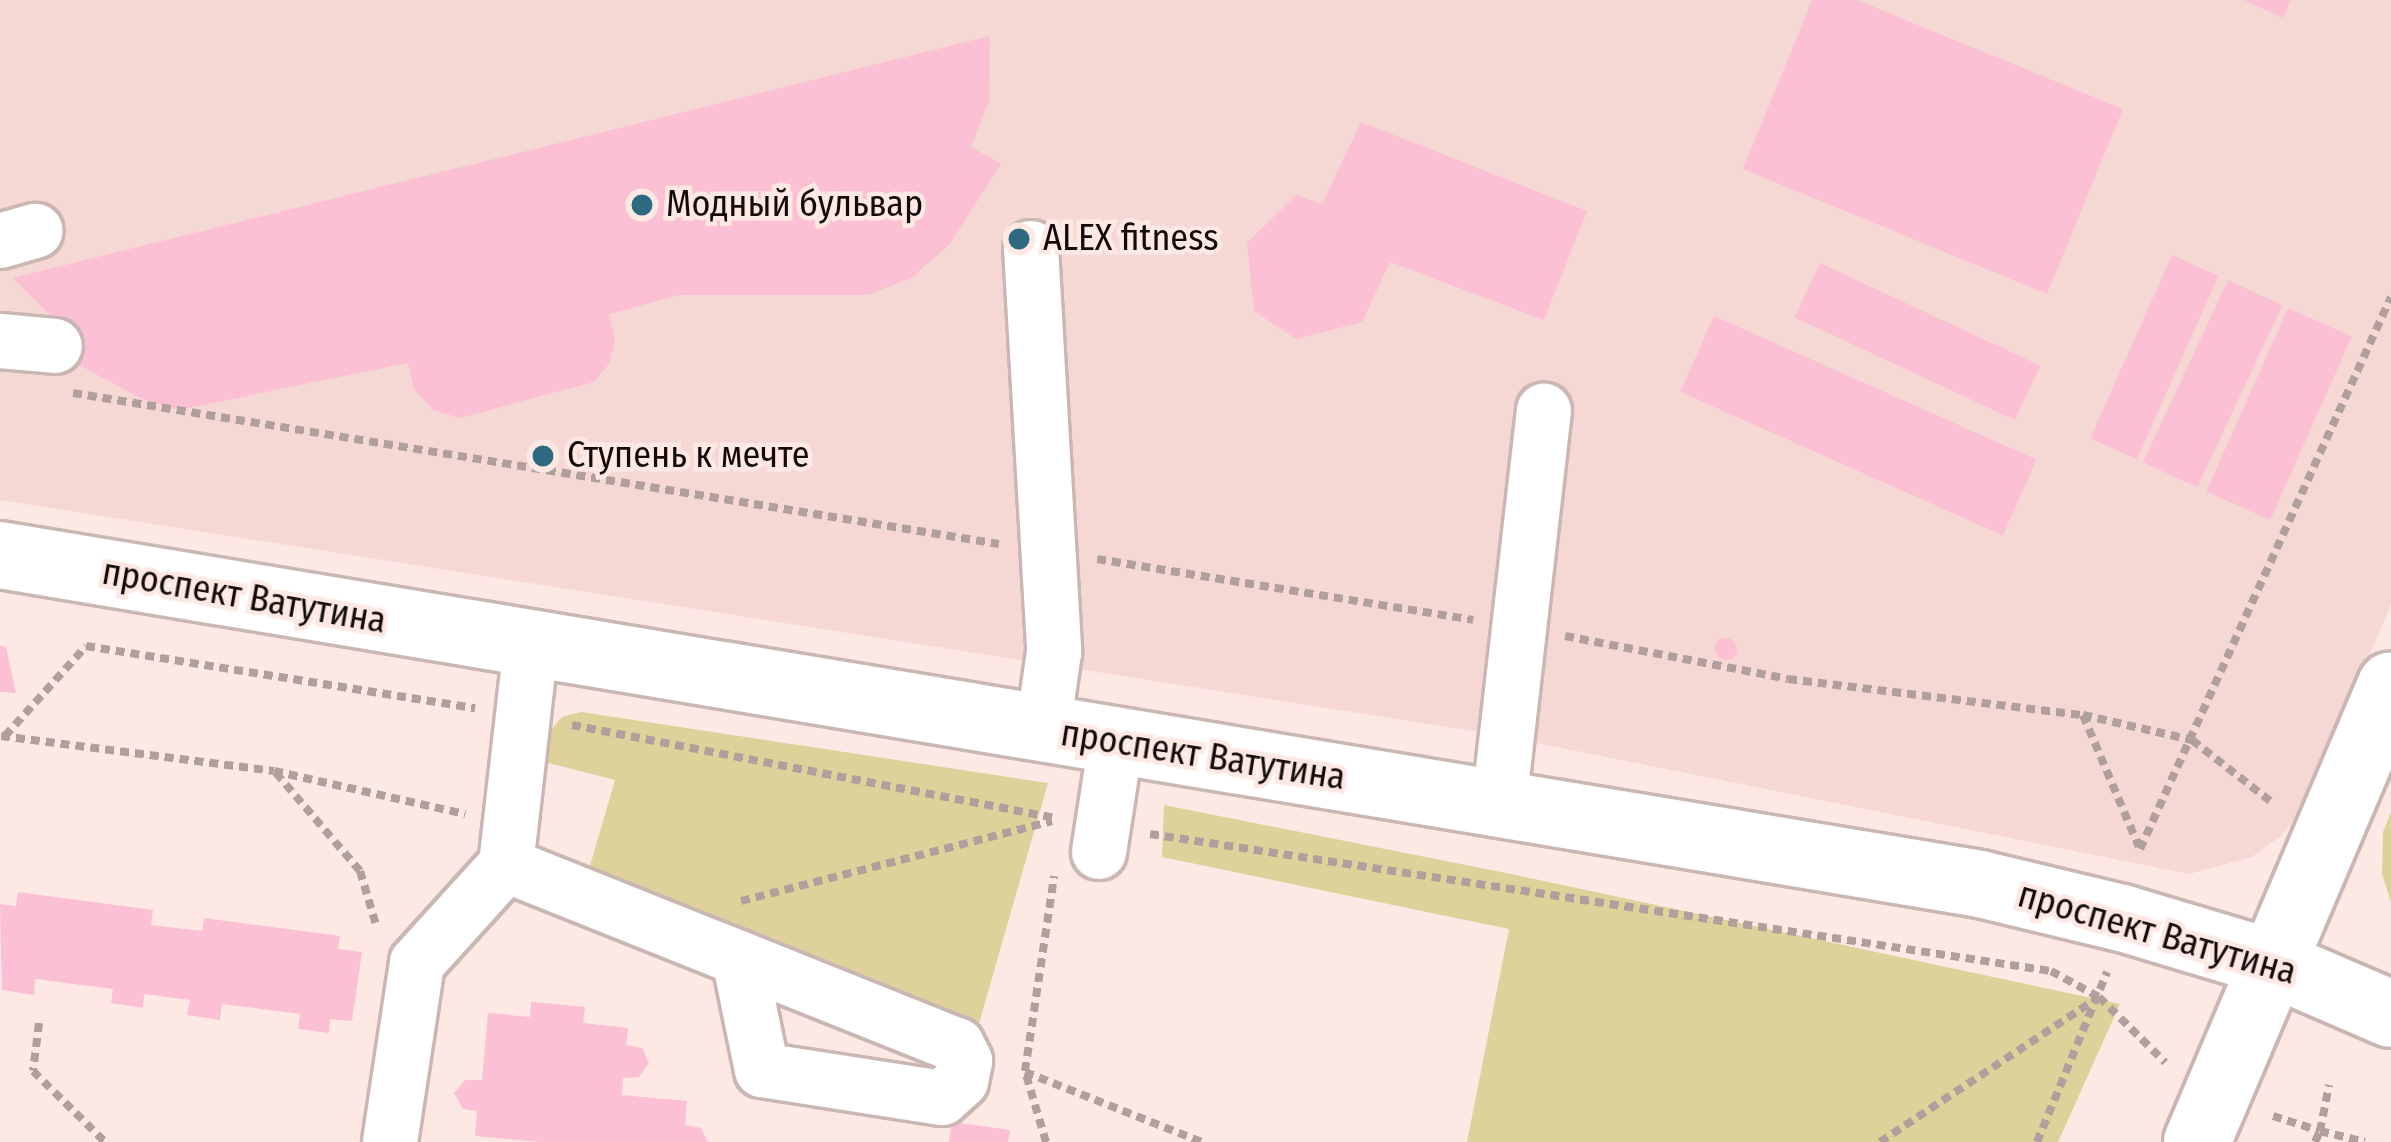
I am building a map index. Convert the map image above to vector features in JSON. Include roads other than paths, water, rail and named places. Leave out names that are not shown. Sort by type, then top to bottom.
[{"type":"main road","name":"проспект Ватутина","points":[[0,555],[1980,884],[2122,918],[2275,964],[2391,1014]]},
{"type":"main road","points":[[2198,1142],[2391,686]]},
{"type":"lane","points":[[1030,248],[1054,652],[1043,729]]},
{"type":"lane","points":[[0,340],[55,346]]},
{"type":"lane","points":[[1499,805],[1544,411]]},
{"type":"lane","points":[[390,1142],[417,963],[508,845],[531,646]]},
{"type":"lane","points":[[1076,841],[1116,742]]},
{"type":"lane","points":[[508,845],[652,923],[957,1045],[965,1061],[961,1081],[942,1098],[762,1070],[739,958]]},
{"type":"place","name":"Модный бульвар","points":[[642,205]]},
{"type":"place","name":"ALEX fitness","points":[[1019,239]]},
{"type":"place","name":"Ступень к мечте","points":[[543,456]]}]
